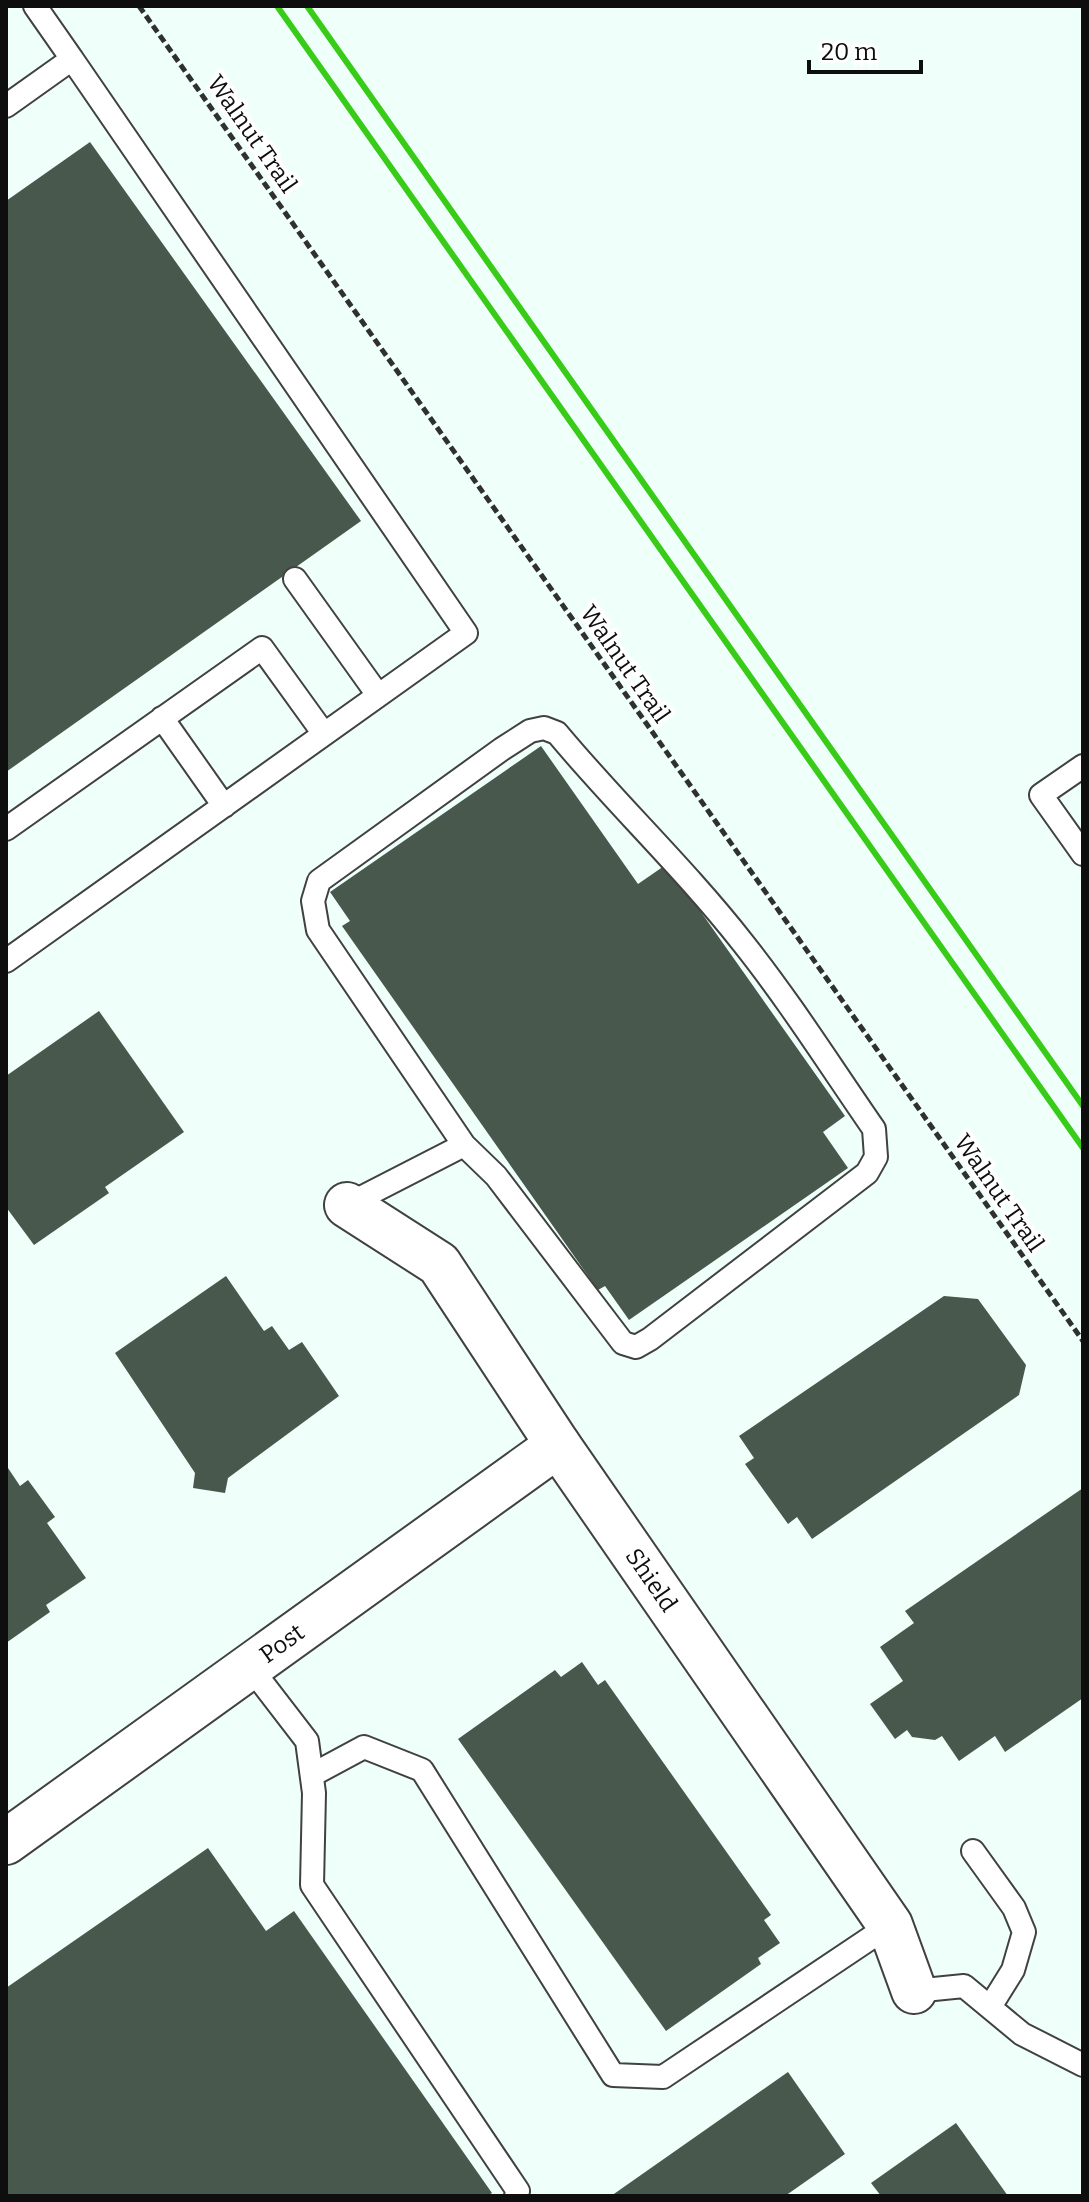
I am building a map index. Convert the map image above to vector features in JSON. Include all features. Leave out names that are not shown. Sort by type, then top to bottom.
[{"type":"street","name":"Shield","points":[[347,1205],[439,1264],[558,1445],[890,1925],[914,1991]]},
{"type":"street","name":"Post","points":[[6,1842],[558,1445]]},
{"type":"lane","points":[[6,961],[466,633],[35,6]]},
{"type":"lane","points":[[6,106],[72,59]]},
{"type":"lane","points":[[295,579],[378,695]]},
{"type":"lane","points":[[6,829],[262,648],[324,734]]},
{"type":"lane","points":[[162,718],[224,806]]},
{"type":"lane","points":[[544,728],[557,733],[640,829],[668,853],[744,944],[874,1129],[876,1157],[867,1173],[636,1347],[623,1343],[496,1176],[464,1145],[318,930],[313,901],[319,881],[511,743],[530,731],[544,728]]},
{"type":"lane","points":[[1083,766],[1041,795],[1083,854]]},
{"type":"lane","points":[[347,1205],[464,1145]]},
{"type":"lane","points":[[250,1667],[307,1741],[312,1775],[312,1885],[518,2191],[516,2196]]},
{"type":"lane","points":[[312,1775],[364,1747],[422,1770],[613,2075],[663,2077],[890,1925]]},
{"type":"lane","points":[[973,1851],[1014,1908],[1024,1932],[1013,1970],[990,2007]]},
{"type":"lane","points":[[914,1991],[964,1986],[1022,2034],[1083,2065]]},
{"type":"path","name":"Walnut Trail","points":[[139,6],[1083,1341]]},
{"type":"building","points":[[90,142],[361,521],[6,772],[6,201]]},
{"type":"building","points":[[541,746],[638,884],[667,864],[845,1116],[823,1132],[848,1168],[629,1320],[605,1286],[598,1290],[342,926],[350,921],[330,892]]},
{"type":"building","points":[[99,1011],[184,1132],[105,1187],[109,1193],[34,1245],[6,1207],[6,1076]]},
{"type":"building","points":[[226,1276],[264,1331],[272,1326],[289,1350],[302,1342],[339,1396],[228,1478],[225,1493],[193,1488],[195,1473],[115,1353]]},
{"type":"building","points":[[944,1296],[978,1299],[1026,1365],[1019,1395],[812,1539],[797,1517],[788,1524],[745,1464],[754,1458],[739,1436]]},
{"type":"building","points":[[6,1465],[20,1486],[28,1480],[55,1517],[47,1523],[86,1578],[46,1605],[50,1612],[6,1643]]},
{"type":"building","points":[[1083,1488],[1083,1698],[1005,1752],[995,1736],[959,1761],[942,1736],[935,1740],[912,1737],[907,1730],[895,1739],[870,1704],[903,1681],[880,1647],[914,1623],[905,1611]]},
{"type":"building","points":[[582,1662],[598,1685],[605,1680],[771,1915],[764,1920],[780,1943],[758,1958],[761,1964],[666,2031],[458,1739],[555,1670],[561,1677]]},
{"type":"building","points":[[208,1848],[266,1931],[294,1911],[492,2193],[487,2196],[6,2196],[6,1988]]},
{"type":"building","points":[[788,2072],[845,2154],[785,2196],[611,2196]]},
{"type":"building","points":[[956,2123],[1008,2196],[881,2196],[871,2183]]},
{"type":"railway","points":[[277,6],[1083,1148]]},
{"type":"railway","points":[[307,6],[1083,1106]]}]
